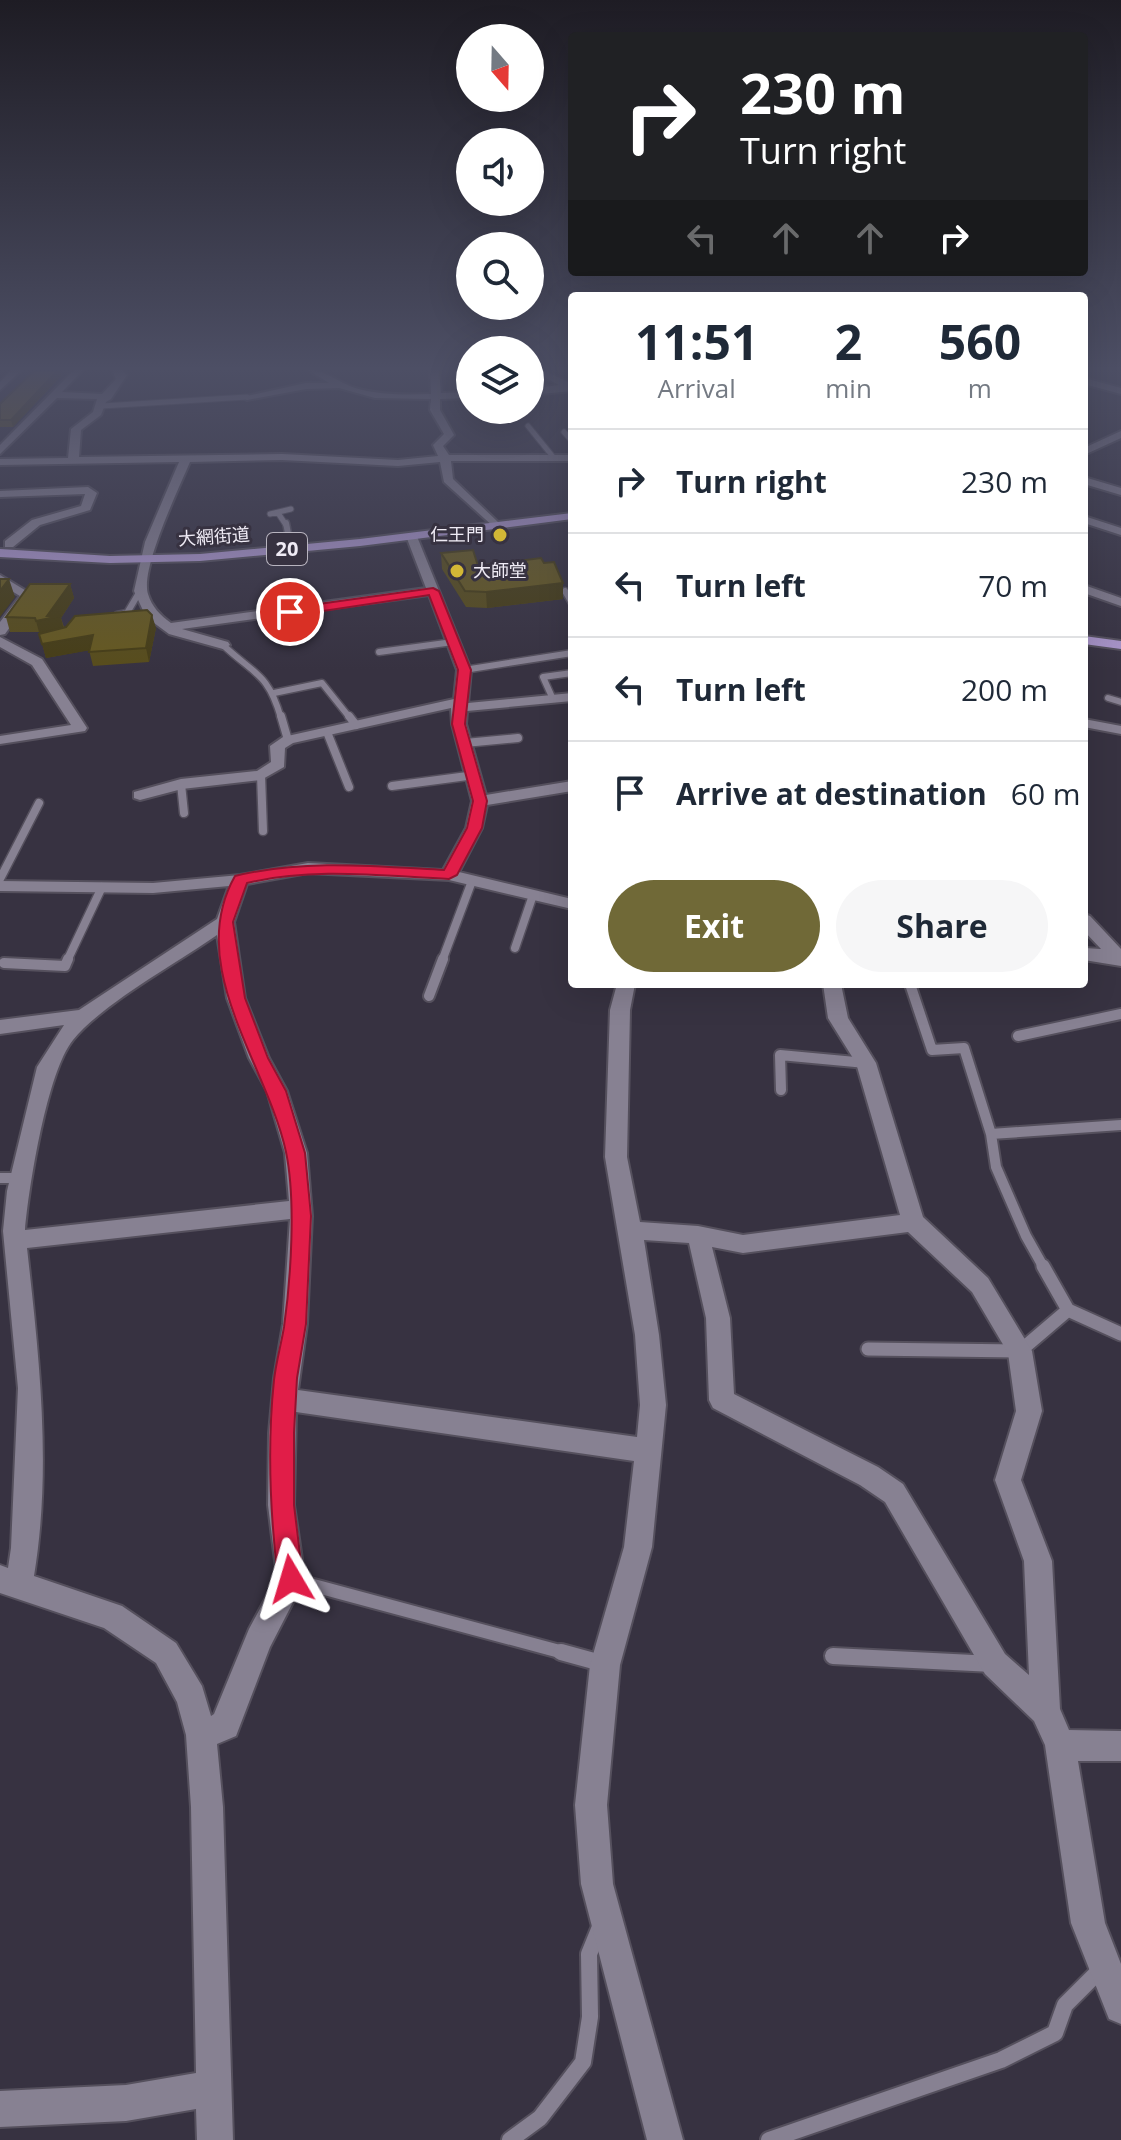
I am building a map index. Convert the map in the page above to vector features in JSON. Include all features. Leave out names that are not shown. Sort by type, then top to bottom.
[{"type":"main road","name":"大網街道","points":[[4,553],[146,560],[291,549],[568,516]]},
{"type":"main road","points":[[1088,641],[1121,645]]},
{"type":"street","points":[[182,470],[146,560],[140,591],[151,614],[174,631],[223,645]]},
{"type":"street","points":[[447,470],[448,480],[495,525]]},
{"type":"street","points":[[1088,481],[1121,492]]},
{"type":"street","points":[[3,497],[58,491],[88,490],[91,493],[86,508],[70,517],[47,519],[28,526],[4,553]]},
{"type":"street","points":[[1088,520],[1121,532]]},
{"type":"street","points":[[412,536],[464,670],[459,724],[480,801],[474,828],[449,875]]},
{"type":"street","points":[[0,579],[27,595],[0,631]]},
{"type":"street","points":[[1107,597],[1121,585]]},
{"type":"street","points":[[1088,590],[1121,602]]},
{"type":"street","points":[[168,627],[433,591]]},
{"type":"street","points":[[0,641],[37,662],[80,728],[0,740]]},
{"type":"street","points":[[140,795],[181,784],[261,775],[279,764],[277,746],[288,740],[459,705],[568,697]]},
{"type":"street","points":[[1088,724],[1121,730]]},
{"type":"street","points":[[480,801],[568,787]]},
{"type":"street","points":[[0,886],[153,888],[240,880],[308,868],[449,875],[568,903]]},
{"type":"street","points":[[201,1735],[225,1725],[259,1639],[291,1579],[281,1505],[284,1399],[295,1324],[301,1209],[296,1153],[277,1091],[259,1058],[236,998],[225,922],[240,880]]},
{"type":"street","points":[[215,2140],[207,1807],[201,1735],[191,1697],[166,1653],[112,1616],[10,1581],[25,1548],[30,1388],[11,1178],[47,1067],[64,1037],[84,1016],[225,922]]},
{"type":"street","points":[[1088,924],[1120,958]]},
{"type":"street","points":[[1088,954],[1120,958]]},
{"type":"street","points":[[625,988],[620,1010],[616,1157],[647,1335],[653,1405],[638,1547],[605,1665],[591,1805],[597,1884],[665,2140]]},
{"type":"street","points":[[832,988],[835,1017],[859,1046],[866,1063],[913,1222],[980,1285],[1020,1351],[1029,1411],[1008,1480],[1038,1561],[1045,1710],[1060,1745],[1088,1923],[1121,2007]]},
{"type":"street","points":[[0,1027],[84,1016]]},
{"type":"street","points":[[15,1240],[301,1209]]},
{"type":"street","points":[[631,1230],[698,1235],[743,1244],[913,1222]]},
{"type":"street","points":[[698,1235],[718,1318],[722,1400],[869,1476],[894,1493],[995,1664],[1045,1710]]},
{"type":"street","points":[[284,1399],[649,1451]]},
{"type":"street","points":[[1060,1745],[1121,1746]]},
{"type":"street","points":[[0,2109],[126,2103],[215,2088]]},
{"type":"lane","points":[[291,509],[274,514],[286,523],[291,549]]},
{"type":"lane","points":[[114,615],[127,613],[140,591]]},
{"type":"lane","points":[[565,591],[568,596]]},
{"type":"lane","points":[[379,652],[453,642]]},
{"type":"lane","points":[[223,645],[247,668],[265,678],[274,693],[288,740]]},
{"type":"lane","points":[[464,670],[568,654]]},
{"type":"lane","points":[[552,697],[543,677],[568,674]]},
{"type":"lane","points":[[274,693],[322,683],[356,725]]},
{"type":"lane","points":[[1108,698],[1121,702]]},
{"type":"lane","points":[[327,732],[349,787]]},
{"type":"lane","points":[[465,743],[518,738]]},
{"type":"lane","points":[[261,775],[263,831]]},
{"type":"lane","points":[[392,786],[475,775]]},
{"type":"lane","points":[[181,784],[184,813]]},
{"type":"lane","points":[[0,879],[39,803]]},
{"type":"lane","points":[[429,996],[472,881]]},
{"type":"lane","points":[[4,963],[65,966],[102,887]]},
{"type":"lane","points":[[515,948],[533,895]]},
{"type":"lane","points":[[911,988],[932,1050],[964,1048],[991,1134],[996,1167],[1026,1236],[1068,1310],[1121,1334]]},
{"type":"lane","points":[[1018,1036],[1121,1014]]},
{"type":"lane","points":[[781,1090],[780,1055],[866,1063]]},
{"type":"lane","points":[[991,1134],[1121,1125]]},
{"type":"lane","points":[[868,1349],[1020,1351],[1068,1310]]},
{"type":"lane","points":[[291,1579],[605,1665]]},
{"type":"lane","points":[[833,1656],[995,1664]]},
{"type":"lane","points":[[510,2140],[540,2118],[583,2062],[590,2017],[589,1954],[605,1914]]},
{"type":"lane","points":[[769,2140],[1001,2060],[1055,2033],[1065,2005],[1104,1966]]},
{"type":"building","points":[[473,550],[478,566],[541,558],[544,563],[554,562],[563,583],[486,592],[465,591],[441,553]]},
{"type":"building","points":[[0,579],[9,579],[0,591]]},
{"type":"building","points":[[30,584],[70,584],[47,616],[60,616],[36,621],[35,618],[6,617]]},
{"type":"building","points":[[147,610],[152,615],[146,648],[89,652],[93,635],[42,644],[39,634],[66,627],[75,616]]},
{"type":"place","name":"仁王門","points":[[500,535]]},
{"type":"place","name":"大師堂","points":[[457,571]]},
{"type":"route","points":[[290,612],[433,591],[464,670],[458,708],[459,724],[480,801],[474,828],[449,875],[308,868],[269,873],[240,880],[225,922],[236,998],[259,1058],[277,1091],[296,1153],[301,1216],[295,1324],[286,1378],[282,1433],[281,1505],[291,1579]]}]
